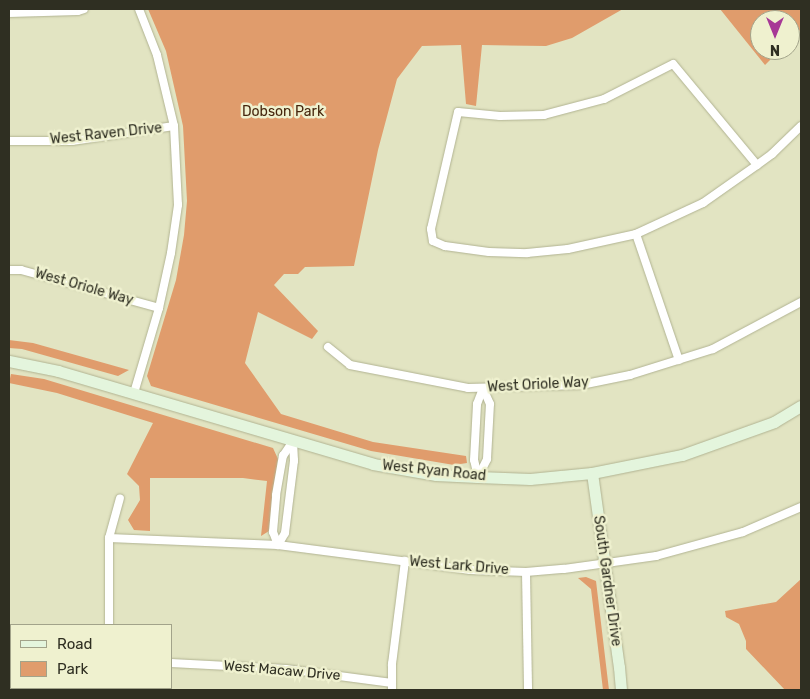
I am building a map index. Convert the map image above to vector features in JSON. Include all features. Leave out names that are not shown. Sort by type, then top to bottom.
[{"type":"street","points":[[9,13],[78,11],[84,9]]},
{"type":"street","points":[[134,393],[171,254],[178,205],[174,126],[157,55],[139,9]]},
{"type":"street","points":[[757,165],[673,64],[604,99],[544,115],[500,116],[458,112],[431,229],[433,241],[445,246],[489,252],[527,253],[568,249],[636,234],[703,203],[757,165],[772,154],[801,126]]},
{"type":"street","name":"West Raven Drive","points":[[9,141],[72,140],[174,126]]},
{"type":"street","points":[[636,234],[679,360]]},
{"type":"street","name":"West Oriole Way","points":[[9,270],[22,270],[158,308]]},
{"type":"street","name":"West Oriole Way","points":[[328,347],[350,365],[468,388],[581,385],[630,375],[713,349],[801,302]]},
{"type":"street","name":"West Ryan Road","points":[[9,361],[58,371],[373,464],[436,475],[478,478],[530,479],[592,472],[682,455],[774,422],[801,406]]},
{"type":"street","points":[[478,478],[474,460],[477,404],[483,388]]},
{"type":"street","points":[[478,478],[488,459],[490,404],[483,388]]},
{"type":"street","points":[[278,545],[273,532],[276,495],[283,456],[293,441]]},
{"type":"street","points":[[278,545],[285,533],[294,461],[293,441]]},
{"type":"street","name":"South Gardner Drive","points":[[592,472],[620,690]]},
{"type":"street","points":[[110,624],[109,538],[120,498]]},
{"type":"street","name":"West Lark Drive","points":[[109,538],[278,545],[470,570],[526,572],[604,564],[656,556],[743,532],[801,507]]},
{"type":"street","points":[[392,687],[392,664],[405,561]]},
{"type":"street","points":[[526,572],[528,690]]},
{"type":"street","name":"West Macaw Drive","points":[[172,663],[286,669],[392,687]]},
{"type":"green space","name":"Dobson Park","points":[[148,9],[623,9],[572,38],[546,46],[482,45],[476,106],[466,104],[461,45],[422,46],[397,79],[378,150],[354,266],[305,267],[298,274],[284,274],[274,285],[318,331],[312,339],[258,312],[245,363],[281,414],[373,442],[466,456],[467,463],[454,465],[371,451],[151,386],[147,376],[176,280],[184,235],[187,201],[183,126],[166,51]]},
{"type":"green space","points":[[720,9],[801,9],[800,30],[800,10],[750,10],[750,46]]},
{"type":"green space","points":[[761,60],[770,60],[765,65]]},
{"type":"green space","points":[[9,340],[33,343],[129,370],[118,376],[22,349],[9,348]]},
{"type":"green space","points":[[11,374],[44,379],[273,448],[278,459],[269,531],[261,536],[267,481],[243,478],[150,478],[150,531],[134,530],[128,520],[140,500],[139,486],[127,474],[153,423],[57,393],[9,383]]},
{"type":"green space","points":[[586,577],[596,581],[609,690],[603,690],[591,589],[578,578]]},
{"type":"green space","points":[[801,579],[801,690],[785,690],[746,649],[746,641],[739,624],[726,617],[725,611],[776,602]]}]
